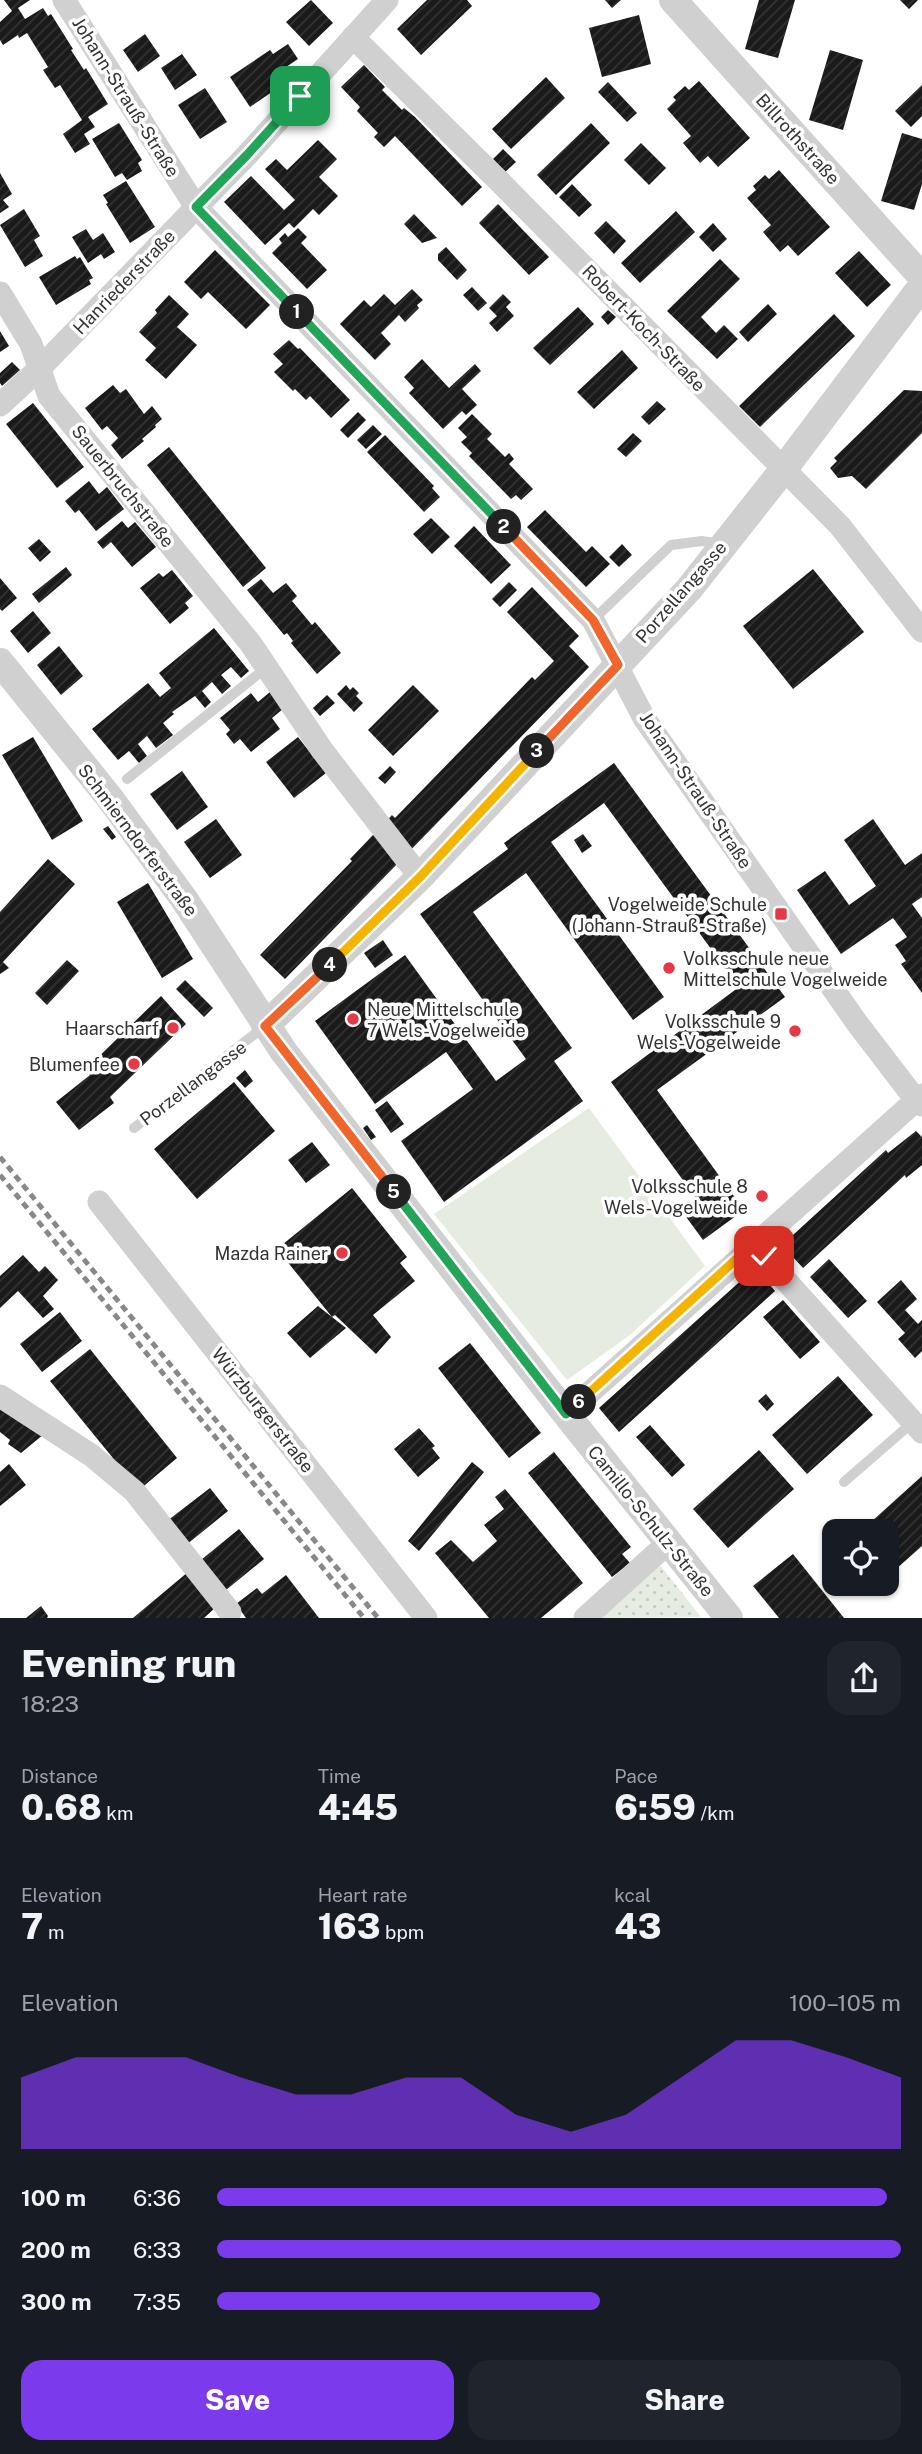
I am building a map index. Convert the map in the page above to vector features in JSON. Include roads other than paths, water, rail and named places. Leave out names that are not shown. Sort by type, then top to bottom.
[{"type":"street","name":"Johann-Strauß-Straße","points":[[64,0],[196,207],[593,620],[652,729],[857,1023],[920,1100]]},
{"type":"street","name":"Hanriederstraße","points":[[0,405],[39,369],[247,155],[387,0]]},
{"type":"street","name":"Billrothstraße","points":[[673,0],[922,278]]},
{"type":"street","name":"Robert-Koch-Straße","points":[[353,37],[840,526],[922,631]]},
{"type":"street","name":"Porzellangasse","points":[[265,1026],[420,877],[689,589],[922,286]]},
{"type":"street","name":"Sauerbruchstraße","points":[[0,293],[31,344],[49,396],[251,645],[322,750],[420,877]]},
{"type":"street","name":"Schmierndorferstraße","points":[[0,662],[109,797],[184,899],[265,1026]]},
{"type":"street","name":"Camillo-Schulz-Straße","points":[[265,1026],[566,1414],[729,1618]]},
{"type":"street","points":[[566,1414],[753,1244],[920,1100]]},
{"type":"street","name":"Würzburgerstraße","points":[[99,1202],[426,1618]]},
{"type":"street","points":[[753,1244],[917,1427]]},
{"type":"street","points":[[0,1396],[91,1455],[134,1491],[232,1615]]},
{"type":"street","points":[[585,1618],[668,1543]]},
{"type":"lane","points":[[593,620],[671,545],[702,541],[723,544]]},
{"type":"lane","points":[[127,779],[267,667]]},
{"type":"lane","name":"Porzellangasse","points":[[134,1128],[265,1026]]},
{"type":"lane","points":[[844,1482],[917,1427]]},
{"type":"railway","points":[[0,1157],[378,1618]]},
{"type":"railway","points":[[0,1175],[364,1618]]},
{"type":"place","name":"Vogelweide Schule (Johann-Strauß-Straße)","points":[[781,914]]},
{"type":"place","name":"Volksschule neue Mittelschule Vogelweide","points":[[669,968]]},
{"type":"place","name":"Neue Mittelschule 7 Wels-Vogelweide","points":[[353,1019]]},
{"type":"place","name":"Haarscharf","points":[[173,1028]]},
{"type":"place","name":"Volksschule 9 Wels-Vogelweide","points":[[795,1031]]},
{"type":"place","name":"Blumenfee","points":[[134,1064]]},
{"type":"place","name":"Volksschule 8 Wels-Vogelweide","points":[[762,1196]]},
{"type":"place","name":"Mazda Rainer","points":[[342,1253]]}]
